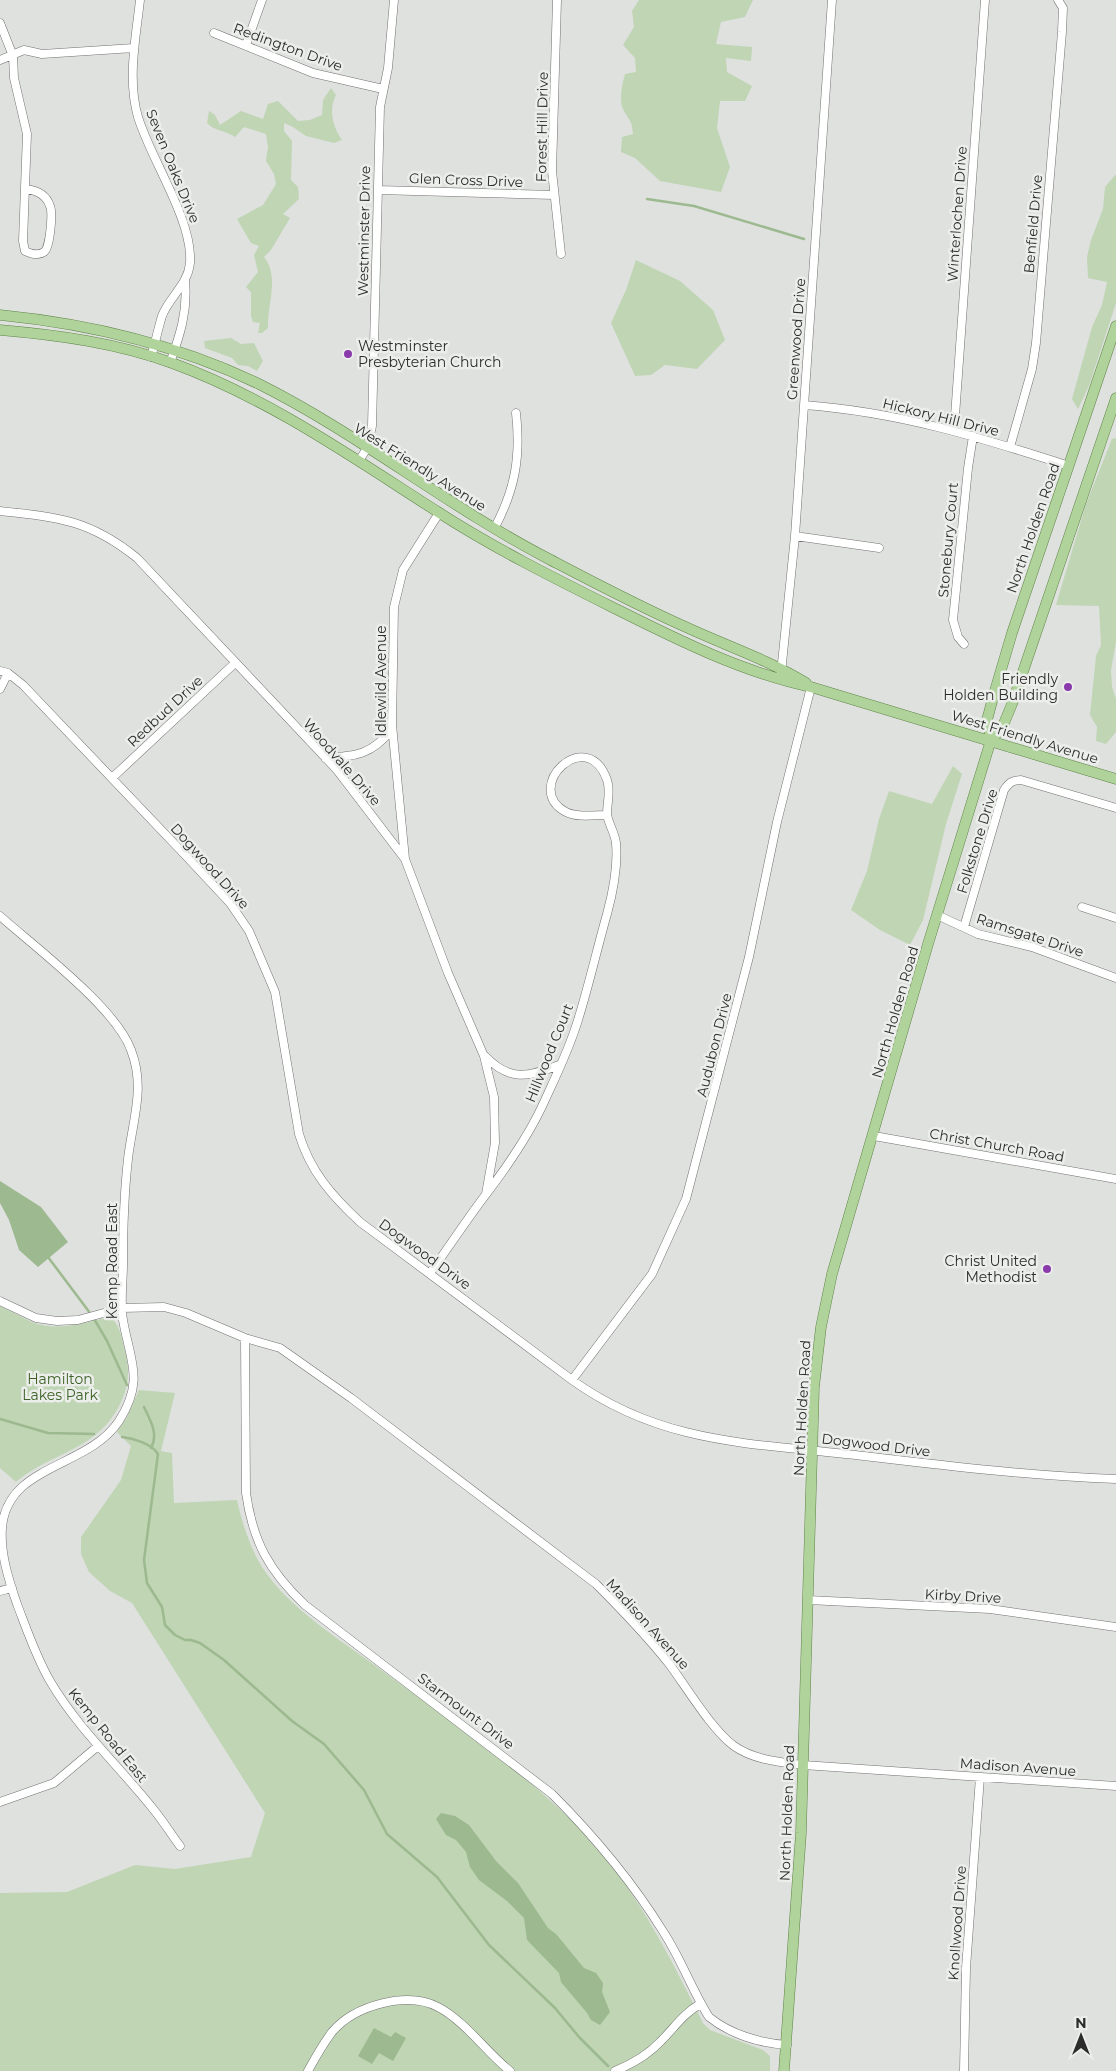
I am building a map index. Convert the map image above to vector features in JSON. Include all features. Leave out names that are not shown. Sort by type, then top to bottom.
[{"type":"main road","name":"West Friendly Avenue","points":[[0,315],[90,327],[156,343],[175,349],[260,385],[367,448],[494,529],[686,627],[782,668],[811,687]]},
{"type":"main road","name":"North Holden Road","points":[[991,740],[987,720],[994,694],[1116,326]]},
{"type":"main road","name":"West Friendly Avenue","points":[[0,330],[46,334],[112,346],[170,363],[253,398],[359,461],[439,513],[532,567],[671,636],[779,680],[811,687],[1116,779]]},
{"type":"main road","name":"North Holden Road","points":[[784,2071],[796,1925],[803,1765],[815,1371],[821,1327],[832,1274],[874,1136],[937,915],[991,740],[1002,728],[1012,704],[1116,398]]},
{"type":"street","name":"Seven Oaks Drive","points":[[140,0],[134,48],[133,85],[137,115],[149,147],[180,214],[188,240],[190,264],[185,281],[162,315],[151,357]]},
{"type":"street","points":[[246,45],[262,0]]},
{"type":"street","name":"Westminster Drive","points":[[359,461],[367,448],[372,426],[380,107],[388,68],[394,0]]},
{"type":"street","name":"Forest Hill Drive","points":[[557,0],[552,154],[560,254]]},
{"type":"street","name":"Greenwood Drive","points":[[779,680],[782,668],[795,536],[832,0]]},
{"type":"street","name":"Winterlochen Drive","points":[[954,430],[985,0]]},
{"type":"street","name":"Benfield Drive","points":[[1010,447],[1032,369],[1036,343],[1062,32],[1062,8],[1058,0]]},
{"type":"street","points":[[0,22],[12,56],[14,78],[27,134],[23,240],[25,251],[33,254],[44,252],[49,246],[51,207],[45,197],[36,190],[25,189]]},
{"type":"street","name":"Redington Drive","points":[[214,33],[313,73],[383,89]]},
{"type":"street","points":[[0,60],[24,50],[42,54],[134,48]]},
{"type":"street","name":"Glen Cross Drive","points":[[378,190],[554,195]]},
{"type":"street","name":"Seven Oaks Drive","points":[[170,363],[184,320],[187,300],[185,281]]},
{"type":"street","name":"Hickory Hill Drive","points":[[804,405],[898,416],[954,430],[1069,466]]},
{"type":"street","points":[[494,529],[510,494],[516,472],[518,435],[516,413]]},
{"type":"street","name":"Stonebury Court","points":[[964,644],[958,637],[953,620],[968,468],[973,436]]},
{"type":"street","name":"Woodvale Drive","points":[[0,511],[66,520],[114,540],[137,558],[325,758],[405,860],[448,972],[484,1056],[494,1097],[495,1134],[486,1194]]},
{"type":"street","name":"Idlewild Avenue","points":[[405,860],[392,729],[394,607],[403,570],[439,513]]},
{"type":"street","points":[[795,536],[880,548]]},
{"type":"street","name":"Redbud Drive","points":[[112,778],[235,662]]},
{"type":"street","points":[[0,689],[4,672]]},
{"type":"street","name":"Dogwood Drive","points":[[4,672],[24,686],[112,778],[230,903],[249,931],[275,992],[298,1134],[304,1152],[318,1177],[338,1202],[360,1222],[572,1380],[596,1397],[635,1417],[667,1428],[720,1440],[1039,1476],[1116,1480]]},
{"type":"street","name":"Audubon Drive","points":[[572,1380],[652,1274],[686,1199],[749,957],[777,822],[811,687]]},
{"type":"street","points":[[325,758],[351,757],[364,753],[382,742],[392,729]]},
{"type":"street","name":"Hillwood Court","points":[[430,1273],[518,1149],[544,1102],[578,1022],[610,900],[616,844],[607,815],[608,782],[598,764],[583,758],[567,760],[560,766],[552,782],[551,790],[554,800],[566,812],[575,815],[607,815]]},
{"type":"street","name":"Folkstone Drive","points":[[964,927],[1004,790],[1009,783],[1014,780],[1021,780],[1116,808]]},
{"type":"street","points":[[1082,907],[1116,918]]},
{"type":"street","name":"Ramsgate Drive","points":[[937,915],[978,934],[1032,947],[1115,976]]},
{"type":"street","name":"Kemp Road East","points":[[0,916],[100,1005],[120,1029],[132,1050],[138,1086],[138,1109],[128,1157],[126,1186],[122,1317],[135,1374],[127,1405],[115,1426],[98,1444],[75,1458],[35,1476],[23,1484],[8,1506],[2,1527],[2,1540],[12,1588],[28,1634],[49,1680],[70,1712],[154,1810],[180,1846]]},
{"type":"street","points":[[484,1056],[497,1069],[518,1076],[536,1074],[560,1065]]},
{"type":"street","name":"Christ Church Road","points":[[874,1136],[1116,1179]]},
{"type":"street","points":[[0,1301],[36,1318],[57,1322],[78,1320],[122,1308]]},
{"type":"street","name":"Madison Avenue","points":[[122,1308],[164,1307],[186,1312],[245,1338],[280,1348],[351,1398],[596,1584],[635,1624],[668,1663],[720,1732],[734,1746],[769,1760],[803,1765],[1116,1786]]},
{"type":"street","name":"Starmount Drive","points":[[245,1338],[246,1493],[249,1516],[266,1559],[282,1583],[305,1605],[552,1794],[587,1829],[642,1898],[664,1932],[700,2004],[709,2017],[718,2025],[768,2044],[787,2045]]},
{"type":"street","points":[[0,1592],[12,1588]]},
{"type":"street","name":"Kirby Drive","points":[[808,1600],[990,1609],[1116,1627]]},
{"type":"street","points":[[0,1802],[54,1783],[98,1746]]},
{"type":"street","name":"Knollwood Drive","points":[[964,2071],[966,1968],[980,1777]]},
{"type":"street","points":[[308,2071],[333,2031],[348,2018],[369,2008],[409,1999],[423,2002],[444,2011],[510,2071]]},
{"type":"street","points":[[615,2071],[645,2055],[661,2041],[687,2012],[700,2004]]},
{"type":"green space","points":[[639,0],[753,0],[745,17],[721,22],[716,44],[752,47],[751,61],[726,58],[727,72],[752,86],[745,101],[720,101],[717,128],[730,167],[721,192],[660,181],[635,158],[621,152],[622,137],[633,134],[631,123],[622,107],[622,88],[625,74],[636,72],[635,58],[623,45],[634,27],[632,11]]},
{"type":"green space","points":[[331,88],[336,95],[332,107],[333,118],[336,130],[342,140],[334,143],[306,136],[284,123],[284,131],[292,141],[291,180],[298,187],[299,199],[283,214],[290,218],[271,250],[264,257],[271,273],[272,291],[268,328],[262,333],[258,333],[260,323],[253,322],[251,316],[251,292],[246,287],[258,272],[254,255],[259,246],[251,243],[237,219],[263,205],[276,184],[274,174],[266,161],[268,147],[266,134],[244,127],[235,137],[207,123],[209,111],[215,115],[220,125],[241,111],[263,119],[268,104],[278,101],[298,121],[310,120],[322,115],[323,100]]},
{"type":"green space","points":[[1116,174],[1116,303],[1089,386],[1078,409],[1072,399],[1092,327],[1102,305],[1107,282],[1088,278],[1087,257],[1091,240],[1103,209],[1105,187]]},
{"type":"green space","points":[[636,260],[680,281],[713,310],[725,340],[697,369],[665,365],[651,375],[635,376],[611,323],[626,290]]},
{"type":"green space","points":[[231,338],[241,344],[254,343],[263,361],[257,371],[248,366],[238,365],[232,358],[205,348],[204,341]]},
{"type":"green space","points":[[1116,438],[1116,642],[1111,670],[1112,687],[1116,699],[1116,732],[1106,744],[1096,741],[1097,727],[1090,715],[1096,656],[1101,645],[1099,606],[1056,605],[1086,504],[1112,439]]},
{"type":"green space","points":[[953,766],[962,774],[946,824],[923,920],[910,945],[880,930],[851,910],[867,871],[879,819],[889,791],[932,804]]},
{"type":"green space","name":"Hamilton Lakes Park","points":[[0,1306],[41,1325],[70,1326],[109,1317],[116,1323],[120,1332],[128,1364],[126,1389],[121,1402],[100,1431],[74,1449],[45,1463],[16,1482],[0,1468]]},
{"type":"green space","points":[[139,1390],[175,1393],[161,1451],[172,1453],[174,1503],[237,1500],[251,1546],[274,1584],[329,1633],[504,1761],[577,1826],[615,1871],[648,1919],[703,2023],[710,2030],[763,2050],[770,2056],[770,2071],[0,2071],[0,1893],[67,1892],[135,1865],[175,1869],[251,1857],[265,1813],[132,1603],[110,1591],[89,1572],[81,1554],[81,1537],[121,1480],[131,1446],[117,1432],[127,1417]]},
{"type":"shaded area","points":[[0,1181],[41,1207],[68,1242],[38,1267],[19,1250],[9,1220],[0,1203]]},
{"type":"shaded area","points":[[441,1813],[455,1816],[469,1825],[496,1861],[518,1883],[548,1928],[556,1934],[584,1968],[596,1973],[603,1983],[602,1992],[610,2012],[600,2025],[591,2020],[561,1982],[559,1973],[527,1940],[524,1918],[507,1901],[479,1880],[470,1867],[466,1852],[456,1840],[446,1835],[436,1819]]},
{"type":"shaded area","points":[[374,2028],[391,2037],[395,2032],[406,2038],[393,2061],[379,2053],[372,2064],[358,2056]]},
{"type":"waterway","points":[[647,199],[694,206],[804,239]]},
{"type":"waterway","points":[[48,1257],[93,1317],[107,1341],[127,1385]]},
{"type":"waterway","points":[[144,1407],[154,1432],[151,1448]]},
{"type":"waterway","points":[[0,1419],[48,1433],[94,1434]]},
{"type":"waterway","points":[[122,1437],[142,1442],[158,1454],[144,1560],[147,1583],[162,1607],[165,1625],[175,1635],[185,1640],[200,1643],[224,1660],[292,1721],[324,1744],[364,1790],[387,1834],[437,1877],[489,1945],[555,2008],[579,2037],[608,2066]]},
{"type":"place","name":"Westminster Presbyterian Church","points":[[348,354]]},
{"type":"place","name":"Friendly Holden Building","points":[[1068,687]]},
{"type":"place","name":"Christ United Methodist","points":[[1047,1269]]}]
